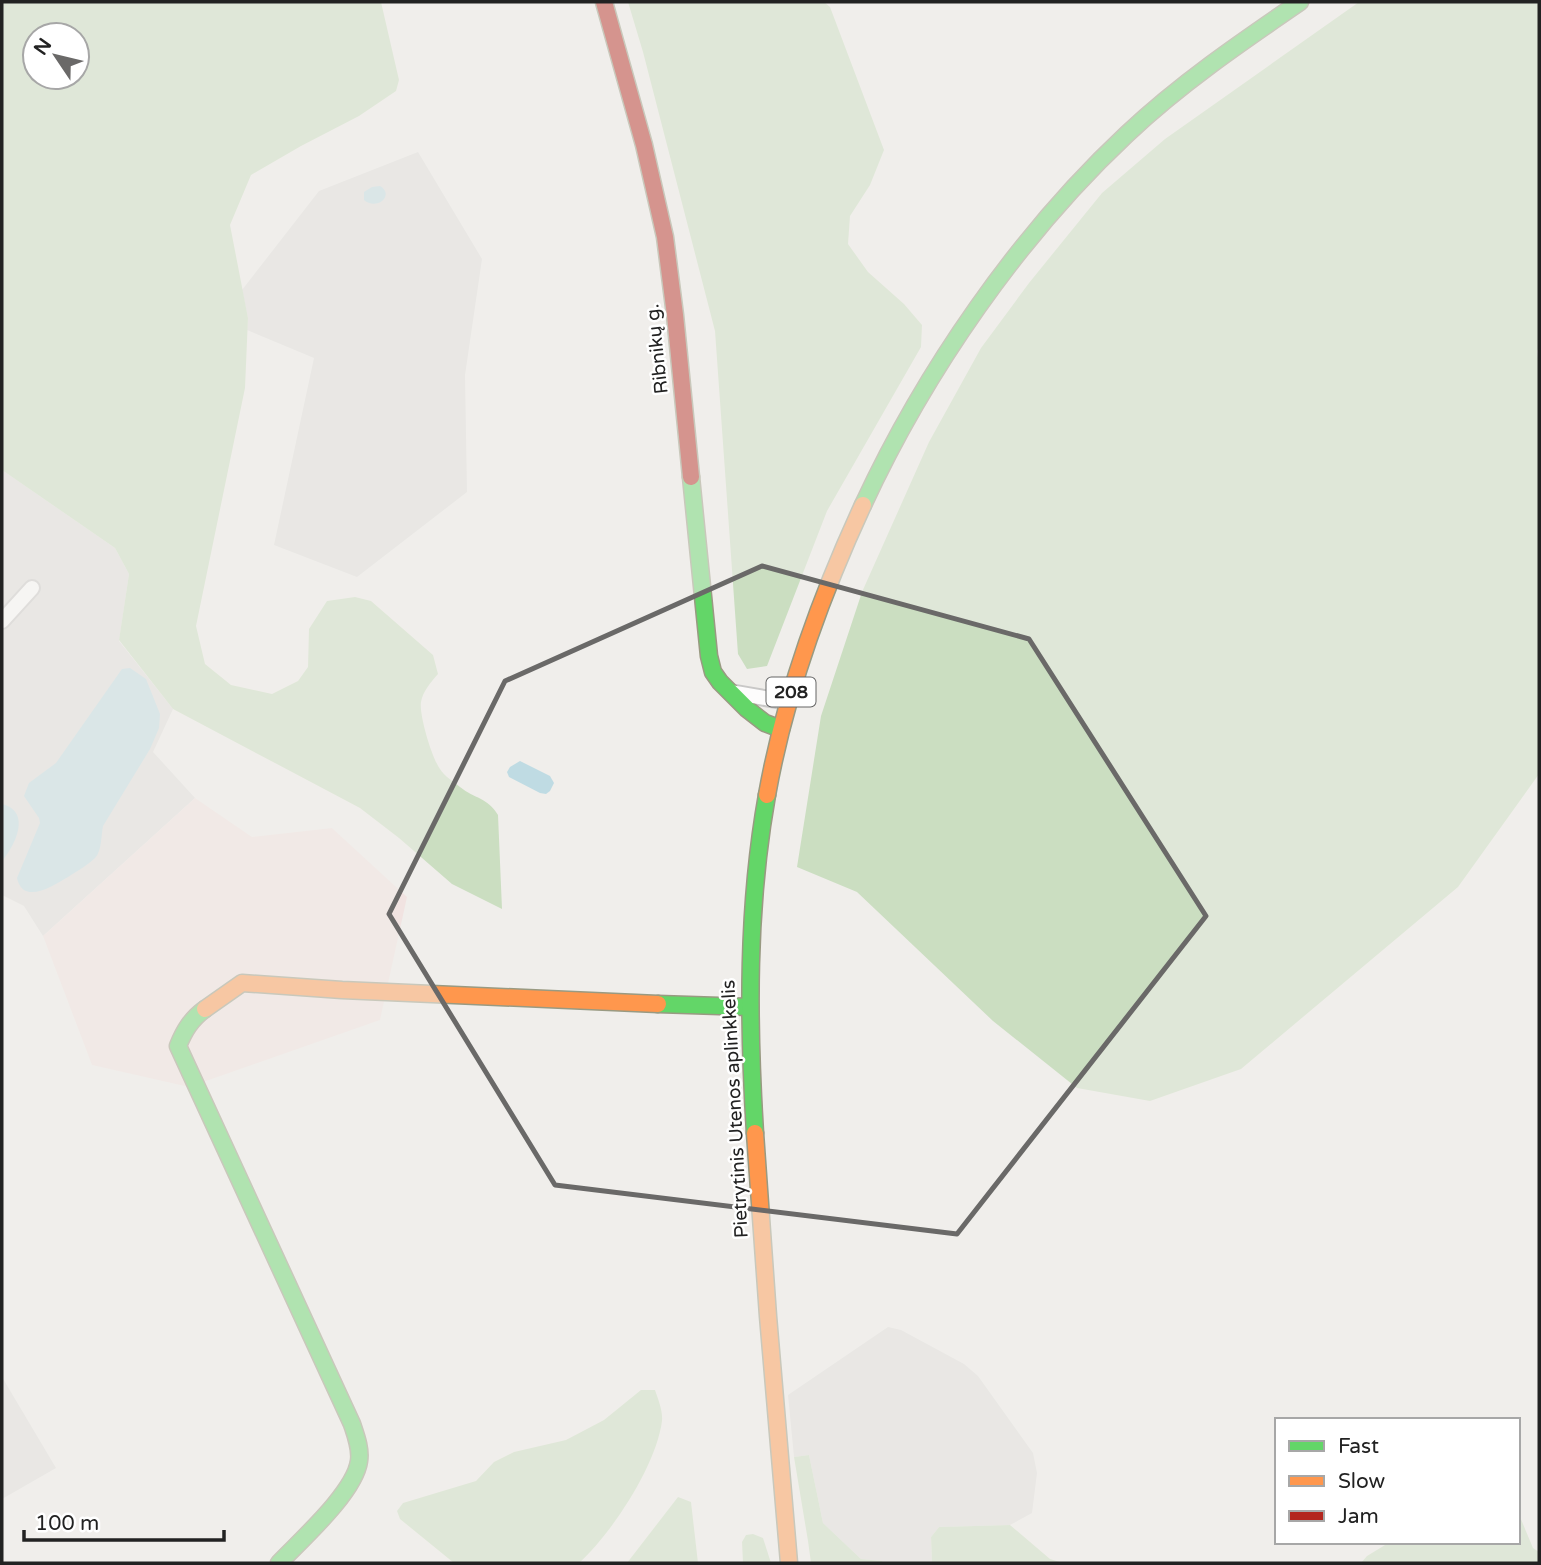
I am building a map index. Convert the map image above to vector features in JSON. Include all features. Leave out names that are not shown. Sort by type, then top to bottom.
[{"type":"main road","name":"Ribnikų g.","points":[[604,2],[644,145],[665,237],[709,656],[713,672],[720,682],[765,723],[781,729]]},
{"type":"main road","name":"Pietrytinis Utenos aplinkkelis","points":[[789,1563],[758,1191],[751,1073],[750,975],[758,863],[771,778],[788,702],[807,641],[834,571],[878,474],[916,403],[987,295],[1026,244],[1108,152],[1187,82],[1300,2]]},
{"type":"main road","points":[[279,1563],[345,1491],[358,1468],[359,1450],[352,1424],[178,1046],[195,1016],[242,983],[750,1007]]},
{"type":"street","points":[[2,621],[32,588]]},
{"type":"street","points":[[730,692],[788,702]]},
{"type":"highlighted area","points":[[762,566],[1029,639],[1206,916],[957,1234],[555,1185],[389,914],[505,681]]},
{"type":"shaded area","points":[[418,152],[482,259],[465,375],[467,492],[357,577],[274,545],[314,358],[247,330],[248,318],[242,290],[319,191]]},
{"type":"shaded area","points":[[2,470],[115,548],[129,574],[119,641],[173,709],[153,752],[195,798],[43,936],[24,906],[2,895]]},
{"type":"shaded area","points":[[195,798],[252,837],[332,828],[407,897],[380,1020],[189,1087],[92,1065],[43,936]]},
{"type":"shaded area","points":[[888,1327],[901,1330],[964,1364],[978,1376],[1033,1453],[1037,1473],[1032,1513],[1010,1525],[939,1527],[931,1537],[932,1563],[883,1563],[861,1559],[823,1523],[809,1455],[794,1457],[788,1395]]},
{"type":"shaded area","points":[[2,1377],[56,1468],[2,1499]]},
{"type":"green space","points":[[2,2],[381,2],[399,80],[396,91],[359,116],[251,175],[230,225],[248,318],[245,388],[196,626],[205,664],[231,685],[272,694],[298,681],[308,667],[309,629],[327,601],[355,597],[371,601],[433,655],[438,674],[425,690],[421,702],[427,736],[444,774],[465,791],[490,805],[498,815],[502,909],[452,884],[360,808],[173,709],[119,640],[129,574],[115,548],[2,470]]},
{"type":"green space","points":[[628,2],[824,2],[830,7],[884,150],[870,185],[850,216],[848,244],[868,272],[904,304],[922,325],[921,347],[827,511],[767,666],[747,669],[738,654],[715,331]]},
{"type":"green space","points":[[1359,2],[1539,2],[1539,774],[1458,887],[1241,1069],[1150,1101],[1077,1088],[993,1021],[857,892],[797,867],[821,716],[862,592],[929,442],[981,348],[1029,283],[1102,193],[1165,139]]},
{"type":"green space","points":[[641,1390],[655,1390],[662,1417],[658,1439],[631,1498],[605,1534],[579,1563],[454,1563],[400,1519],[397,1511],[403,1503],[476,1481],[494,1462],[514,1452],[566,1440],[604,1420]]},
{"type":"green space","points":[[809,1455],[823,1523],[861,1559],[883,1563],[811,1563],[794,1457]]},
{"type":"green space","points":[[678,1497],[691,1502],[698,1563],[627,1563]]},
{"type":"green space","points":[[1520,1517],[1533,1548],[1539,1552],[1539,1563],[1361,1563],[1387,1544],[1520,1544]]},
{"type":"green space","points":[[1010,1525],[1050,1559],[1063,1563],[932,1563],[931,1537],[939,1527]]},
{"type":"green space","points":[[753,1534],[763,1538],[771,1563],[743,1563],[742,1542],[746,1535]]},
{"type":"water","points":[[380,186],[386,194],[379,203],[364,200],[364,192]]},
{"type":"water","points":[[130,668],[146,679],[160,714],[159,728],[150,749],[103,826],[100,847],[95,858],[47,888],[26,891],[17,878],[40,823],[24,796],[29,783],[56,763],[122,669]]},
{"type":"water","points":[[520,761],[550,776],[554,783],[550,791],[546,794],[540,793],[509,777],[507,772],[510,767]]},
{"type":"water","points":[[2,804],[11,808],[19,821],[16,838],[2,861]]},
{"type":"traffic: fast","points":[[863,505],[915,405],[945,355],[1012,260],[1049,216],[1087,173],[1168,98],[1300,2]]},
{"type":"traffic: fast","points":[[691,477],[709,656],[713,672],[747,709],[765,723],[781,729]]},
{"type":"traffic: fast","points":[[755,1133],[751,964],[756,879],[767,795]]},
{"type":"traffic: fast","points":[[658,1004],[750,1007]]},
{"type":"traffic: fast","points":[[205,1009],[188,1026],[178,1046],[352,1424],[359,1447],[359,1461],[348,1487],[326,1515],[279,1563]]},
{"type":"traffic: slow","points":[[767,795],[794,683],[818,611],[863,505]]},
{"type":"traffic: slow","points":[[205,1009],[242,983],[658,1004]]},
{"type":"traffic: slow","points":[[755,1133],[789,1563]]},
{"type":"traffic: jam","points":[[604,2],[644,145],[665,237],[691,477]]}]
